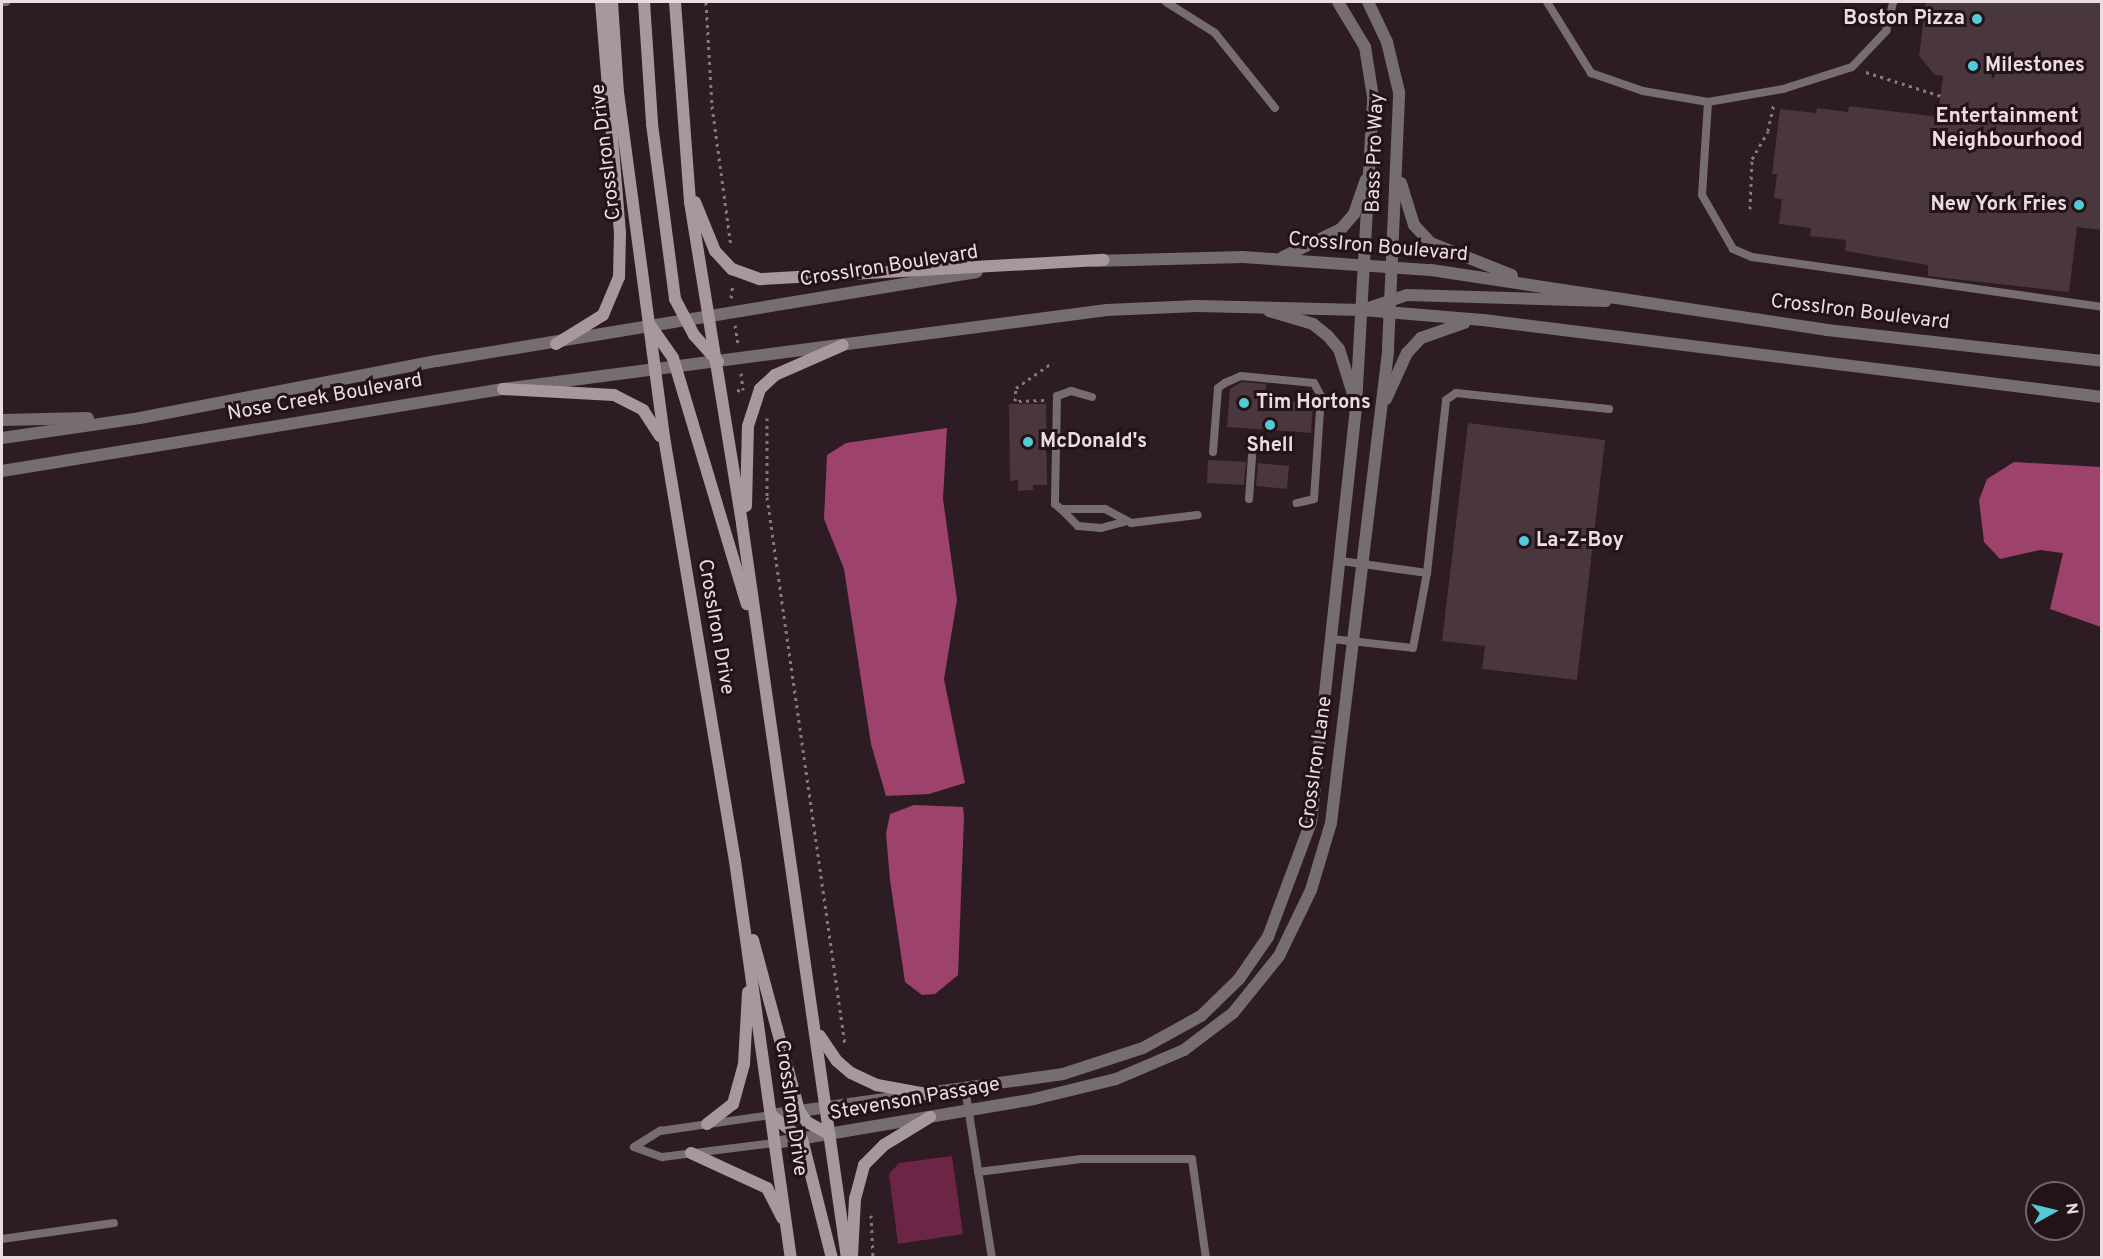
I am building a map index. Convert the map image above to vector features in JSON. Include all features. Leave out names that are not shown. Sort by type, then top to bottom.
[{"type":"main road","points":[[556,344],[603,315],[619,277],[620,233],[601,2]]},
{"type":"main road","name":"CrossIron Drive","points":[[612,2],[618,92],[667,459],[738,887],[791,1257]]},
{"type":"main road","points":[[644,2],[646,65],[670,274],[684,319],[718,362]]},
{"type":"main road","name":"CrossIron Drive","points":[[675,2],[685,168],[718,362],[749,570],[847,1257]]},
{"type":"main road","points":[[685,168],[715,250],[732,269],[760,279],[783,281],[1103,260]]},
{"type":"main road","points":[[650,325],[661,336],[676,368],[764,675]]},
{"type":"main road","points":[[749,570],[746,448],[757,396],[775,375],[843,345]]},
{"type":"main road","points":[[503,389],[614,395],[651,418],[667,459]]},
{"type":"main road","points":[[738,887],[799,1111],[807,1122],[830,1135]]},
{"type":"main road","points":[[707,1124],[733,1104],[739,1084],[750,966]]},
{"type":"main road","points":[[815,1026],[825,1047],[851,1073],[877,1085],[926,1094]]},
{"type":"main road","points":[[771,1115],[802,1139],[832,1257]]},
{"type":"main road","points":[[852,1257],[855,1199],[864,1165],[884,1145],[930,1117]]},
{"type":"main road","points":[[691,1153],[767,1188],[787,1230]]},
{"type":"street","name":"Bass Pro Way","points":[[1338,2],[1365,47],[1370,69],[1372,165],[1362,310]]},
{"type":"street","name":"Bass Pro Way","points":[[1368,2],[1387,42],[1399,92],[1398,164],[1389,311]]},
{"type":"street","points":[[1398,164],[1408,212],[1431,243],[1473,263],[1547,286]]},
{"type":"street","points":[[1279,259],[1341,229],[1354,214],[1372,165]]},
{"type":"street","name":"CrossIron Boulevard","points":[[650,325],[969,273],[1103,260],[1279,259],[1391,267],[1547,286],[1827,330],[2102,361]]},
{"type":"street","points":[[1362,310],[1390,297],[1625,300]]},
{"type":"street","points":[[1244,306],[1306,321],[1328,336],[1347,368],[1356,405]]},
{"type":"street","points":[[656,370],[1107,310],[1244,306],[1389,311],[1483,320],[2102,397]]},
{"type":"street","name":"CrossIron Lane","points":[[1030,1079],[1063,1074],[1143,1048],[1201,1016],[1239,979],[1268,937],[1311,822],[1341,561],[1356,405],[1362,310]]},
{"type":"street","name":"CrossIron Lane","points":[[1034,1100],[1116,1079],[1184,1050],[1233,1013],[1279,956],[1311,890],[1331,823],[1380,414],[1389,311]]},
{"type":"street","points":[[1380,414],[1407,353],[1421,338],[1440,328],[1483,320]]},
{"type":"street","name":"Nose Creek Boulevard","points":[[2,438],[140,418],[373,372],[556,344],[650,325]]},
{"type":"street","name":"Nose Creek Boulevard","points":[[2,471],[503,389],[656,370]]},
{"type":"street","points":[[2,420],[140,418]]},
{"type":"street","name":"Stevenson Passage","points":[[771,1115],[1030,1079]]},
{"type":"street","name":"Stevenson Passage","points":[[775,1143],[1034,1100]]},
{"type":"lane","points":[[1166,2],[1215,33],[1275,108]]},
{"type":"lane","points":[[1547,2],[1591,73],[1643,91],[1708,102],[1783,89],[1852,67],[1886,31],[1893,2]]},
{"type":"lane","points":[[1708,102],[1702,195],[1732,249],[1752,257],[2102,307]]},
{"type":"lane","points":[[1213,452],[1218,388],[1225,382],[1241,376],[1314,383],[1321,396],[1314,499],[1296,503]]},
{"type":"lane","points":[[1092,397],[1071,391],[1056,400],[1055,504],[1078,526],[1101,528],[1124,522],[1198,514]]},
{"type":"lane","points":[[1332,639],[1413,648],[1427,573],[1446,400],[1456,393],[1609,409]]},
{"type":"lane","points":[[1249,499],[1252,456]]},
{"type":"lane","points":[[1060,509],[1105,509],[1124,522]]},
{"type":"lane","points":[[1341,561],[1427,573]]},
{"type":"lane","points":[[965,1088],[992,1257]]},
{"type":"lane","name":"Stevenson Passage","points":[[771,1115],[660,1131],[634,1147],[662,1157],[775,1143]]},
{"type":"lane","points":[[978,1172],[1081,1159],[1192,1159],[1206,1257]]},
{"type":"lane","points":[[2,1239],[114,1222]]},
{"type":"path","points":[[706,2],[712,106],[732,269],[733,311],[743,391]]},
{"type":"path","points":[[1852,67],[1941,96]]},
{"type":"path","points":[[1750,209],[1752,159],[1768,131],[1774,103]]},
{"type":"path","points":[[1402,247],[1416,251]]},
{"type":"path","points":[[1053,362],[1016,388],[1015,401],[1056,400]]},
{"type":"path","points":[[737,390],[769,401],[767,497],[847,1050]]},
{"type":"path","points":[[870,1204],[873,1257]]},
{"type":"shaded area","points":[[947,428],[943,499],[957,600],[944,679],[965,783],[929,794],[886,796],[871,744],[844,569],[824,519],[827,455],[846,443]]},
{"type":"shaded area","points":[[2014,462],[2101,467],[2101,627],[2050,609],[2063,553],[2040,550],[2000,559],[1984,542],[1979,500],[1987,479]]},
{"type":"shaded area","points":[[914,805],[963,807],[964,817],[958,975],[935,994],[922,995],[905,982],[890,880],[886,834],[890,814]]},
{"type":"shaded area","points":[[952,1156],[963,1234],[898,1244],[889,1174],[899,1163]]},
{"type":"building","points":[[1926,2],[2102,2],[2102,230],[2077,227],[2069,292],[1928,276],[1928,265],[1845,251],[1846,240],[1810,236],[1811,228],[1779,224],[1782,199],[1774,198],[1777,174],[1772,174],[1780,109],[1816,113],[1817,108],[1848,112],[1849,106],[1938,117],[1943,76],[1935,75],[1919,56]]},
{"type":"building","points":[[1242,382],[1266,384],[1265,400],[1313,403],[1311,433],[1227,427],[1230,389]]},
{"type":"building","name":"McDonald's","points":[[1009,404],[1046,404],[1047,485],[1033,485],[1033,490],[1018,491],[1018,480],[1010,481]]},
{"type":"building","name":"La-Z-Boy","points":[[1468,423],[1605,440],[1577,680],[1482,669],[1485,646],[1442,641]]},
{"type":"building","points":[[1208,460],[1246,462],[1244,485],[1207,483]]},
{"type":"building","points":[[1258,463],[1289,466],[1287,489],[1256,486]]},
{"type":"place","name":"Boston Pizza","points":[[1977,19]]},
{"type":"place","name":"Milestones","points":[[1973,66]]},
{"type":"place","name":"New York Fries","points":[[2079,205]]},
{"type":"place","name":"Tim Hortons","points":[[1244,403]]},
{"type":"place","name":"Shell","points":[[1270,425]]},
{"type":"place","name":"McDonald's","points":[[1028,442]]},
{"type":"place","name":"La-Z-Boy","points":[[1524,541]]},
{"type":"district","name":"Entertainment Neighbourhood","points":[[2007,129]]}]
